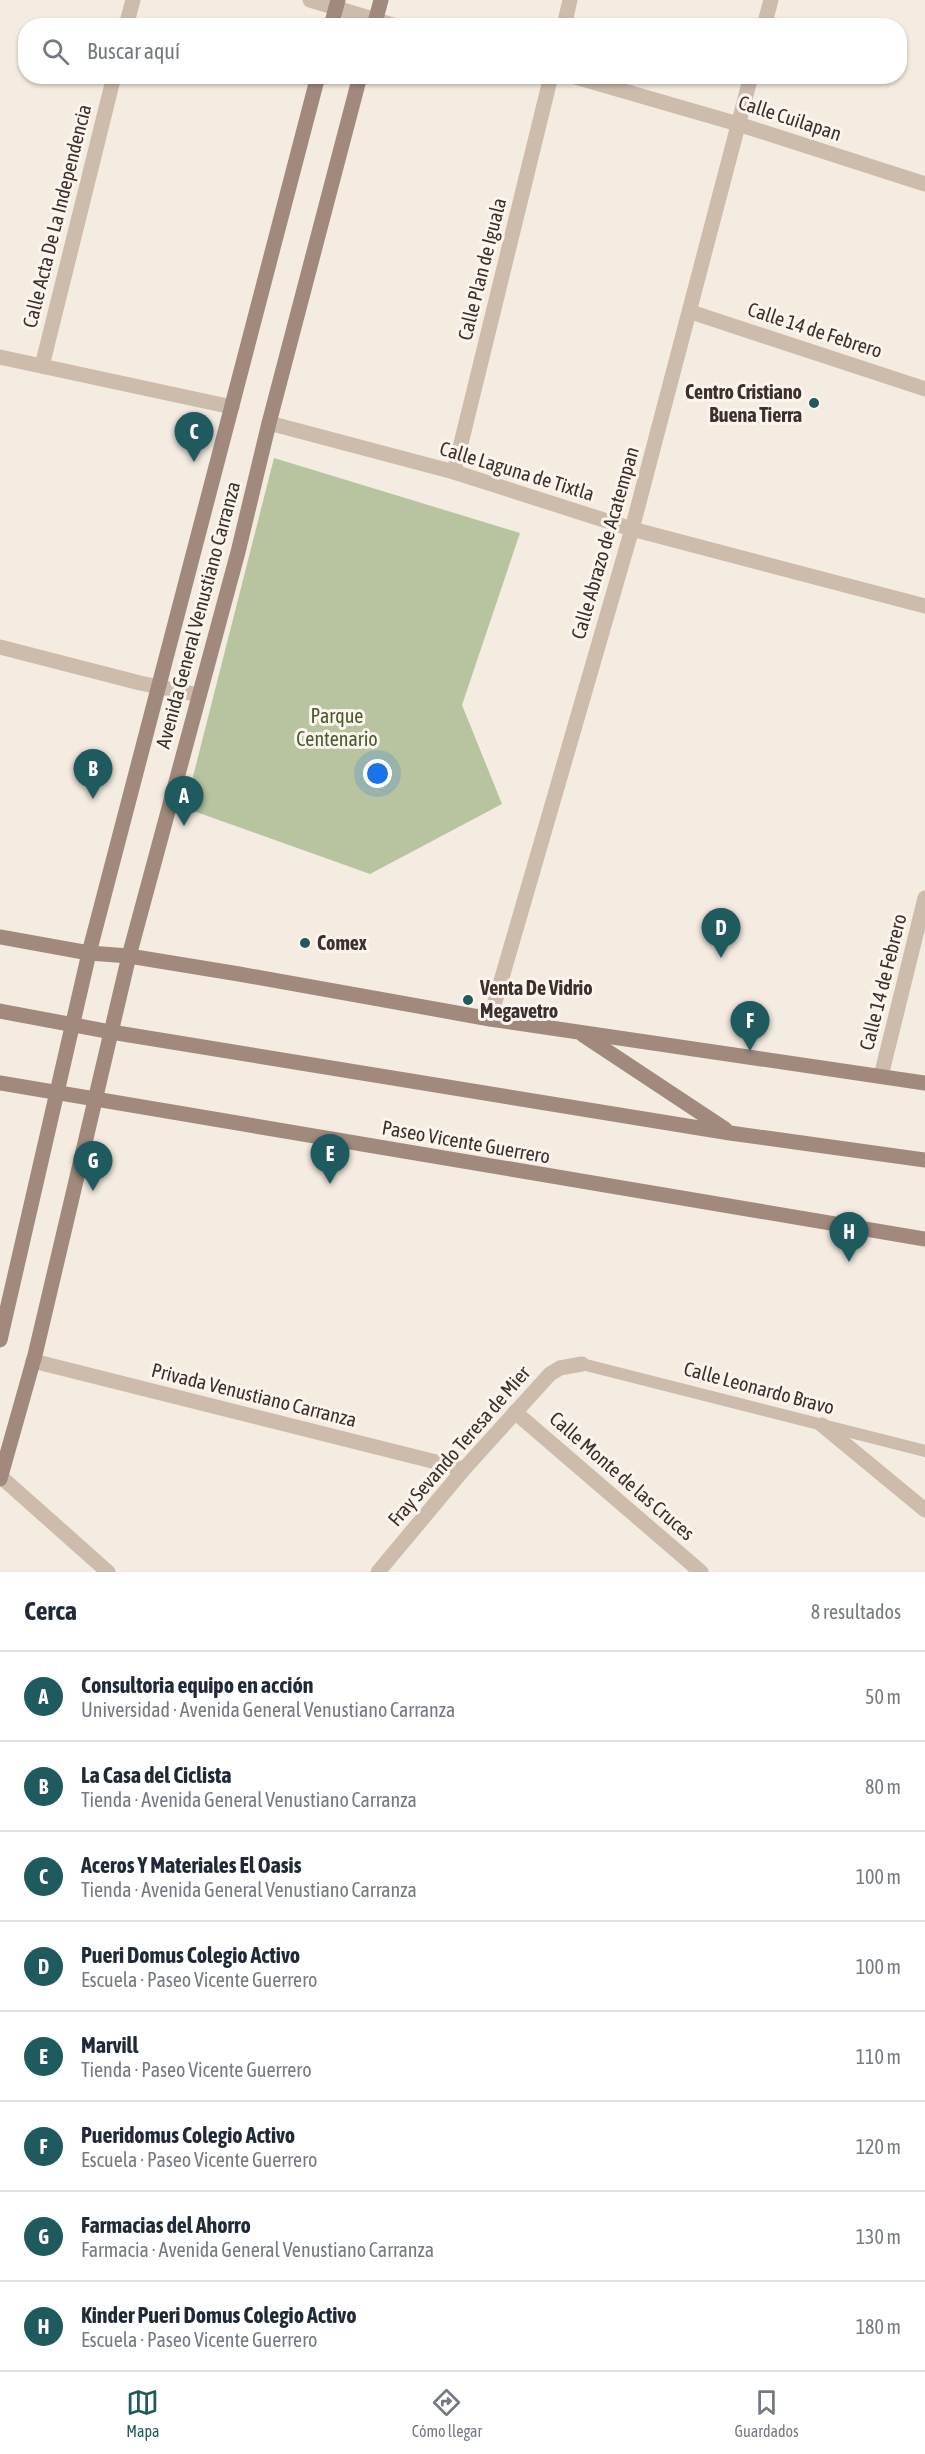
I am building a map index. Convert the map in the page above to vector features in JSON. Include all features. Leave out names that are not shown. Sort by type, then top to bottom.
[{"type":"main road","points":[[376,18],[381,0]]},
{"type":"main road","name":"Avenida General Venustiano Carranza","points":[[0,1340],[89,953],[316,84]]},
{"type":"main road","name":"Avenida General Venustiano Carranza","points":[[0,1477],[33,1361],[129,956],[238,552],[269,423],[358,84]]},
{"type":"main road","points":[[0,937],[89,953],[129,956],[490,1019],[925,1083]]},
{"type":"main road","points":[[0,1011],[111,1032],[730,1133],[925,1160]]},
{"type":"main road","points":[[579,1032],[730,1133]]},
{"type":"main road","name":"Paseo Vicente Guerrero","points":[[0,1083],[925,1239]]},
{"type":"street","points":[[128,18],[133,0]]},
{"type":"street","points":[[310,0],[337,4],[367,18]]},
{"type":"street","points":[[566,18],[570,0]]},
{"type":"street","points":[[766,18],[771,0]]},
{"type":"street","name":"Calle Acta De La Independencia","points":[[42,366],[112,84]]},
{"type":"street","name":"Calle Plan de Iguala","points":[[454,472],[549,84]]},
{"type":"street","name":"Calle Cuilapan","points":[[600,84],[738,124],[925,184]]},
{"type":"street","name":"Calle Abrazo de Acatempan","points":[[490,1019],[632,529],[691,312],[749,84]]},
{"type":"street","name":"Calle 14 de Febrero","points":[[691,312],[925,389]]},
{"type":"street","points":[[0,357],[232,407]]},
{"type":"street","name":"Calle Laguna de Tixtla","points":[[269,423],[454,472],[632,529],[925,606]]},
{"type":"street","points":[[0,647],[199,695]]},
{"type":"street","name":"Calle 14 de Febrero","points":[[881,1076],[925,898]]},
{"type":"street","name":"Privada Venustiano Carranza","points":[[33,1361],[464,1469]]},
{"type":"street","name":"Fray Sevando Teresa de Mier","points":[[386,1569],[464,1469],[550,1374],[560,1368],[582,1364]]},
{"type":"street","name":"Calle Monte de las Cruces","points":[[515,1412],[701,1572]]},
{"type":"street","points":[[822,1425],[925,1510]]},
{"type":"street","points":[[0,1477],[108,1572]]},
{"type":"lane","name":"Calle Leonardo Bravo","points":[[582,1364],[925,1451]]},
{"type":"green space","name":"Parque Centenario","points":[[274,458],[520,533],[462,705],[502,804],[370,874],[185,808]]},
{"type":"place","name":"Centro Cristiano Buena Tierra","points":[[814,403]]},
{"type":"place","name":"Aceros Y Materiales El Oasis","points":[[194,462]]},
{"type":"place","name":"La Casa del Ciclista","points":[[93,799]]},
{"type":"place","name":"Consultoria equipo en acción","points":[[184,826]]},
{"type":"place","name":"Comex","points":[[305,943]]},
{"type":"place","name":"Pueri Domus Colegio Activo","points":[[721,958]]},
{"type":"place","name":"Venta De Vidrio Megavetro","points":[[468,1000]]},
{"type":"place","name":"Pueridomus Colegio Activo","points":[[750,1051]]},
{"type":"place","name":"Marvill","points":[[330,1184]]},
{"type":"place","name":"Farmacias del Ahorro","points":[[93,1191]]},
{"type":"place","name":"Kinder Pueri Domus Colegio Activo","points":[[849,1262]]}]
